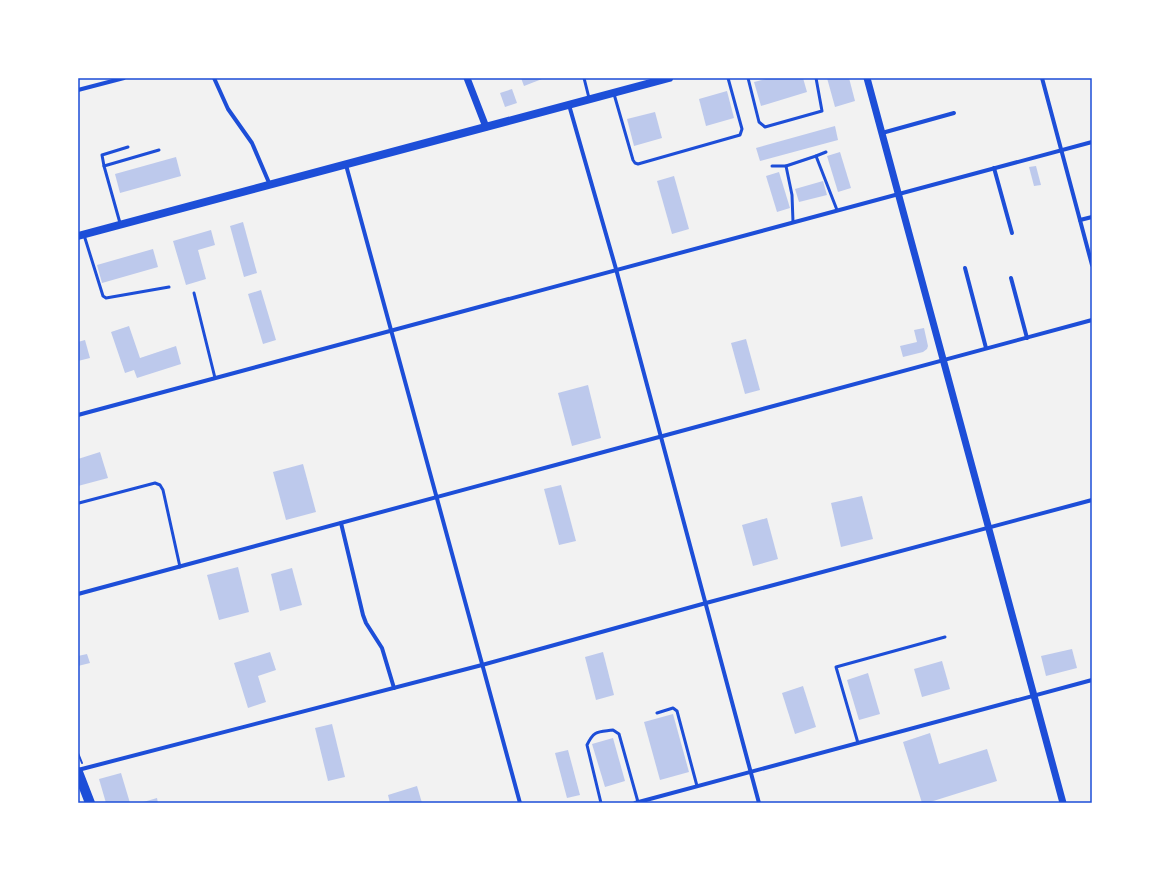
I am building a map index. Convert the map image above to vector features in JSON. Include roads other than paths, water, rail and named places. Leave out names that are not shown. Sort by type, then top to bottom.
[{"type":"main road","points":[[81,235],[669,78]]},
{"type":"main road","points":[[78,771],[90,803]]},
{"type":"street","points":[[78,90],[124,78]]},
{"type":"street","points":[[214,78],[228,109],[252,143],[270,185]]},
{"type":"street","points":[[467,78],[486,127]]},
{"type":"street","points":[[867,78],[1063,803]]},
{"type":"street","points":[[1042,78],[1092,265]]},
{"type":"street","points":[[569,105],[616,269],[759,803]]},
{"type":"street","points":[[882,132],[954,113]]},
{"type":"street","points":[[78,415],[1092,142]]},
{"type":"street","points":[[346,165],[520,803]]},
{"type":"street","points":[[994,168],[1012,233]]},
{"type":"street","points":[[1080,220],[1092,217]]},
{"type":"street","points":[[965,268],[986,348]]},
{"type":"street","points":[[1011,278],[1027,338]]},
{"type":"street","points":[[78,594],[1092,320]]},
{"type":"street","points":[[78,771],[482,665],[706,603],[989,529],[1092,500]]},
{"type":"street","points":[[341,523],[363,615],[366,623],[382,648],[394,688]]},
{"type":"street","points":[[636,803],[1092,680]]},
{"type":"lane","points":[[584,78],[590,100]]},
{"type":"lane","points":[[613,93],[633,160],[638,164],[740,135],[742,129],[728,78]]},
{"type":"lane","points":[[748,78],[759,122],[765,127],[822,111],[816,78]]},
{"type":"lane","points":[[120,225],[102,155],[128,148]]},
{"type":"lane","points":[[104,166],[159,150]]},
{"type":"lane","points":[[772,166],[786,166],[826,152]]},
{"type":"lane","points":[[816,156],[837,210]]},
{"type":"lane","points":[[786,166],[791,186],[793,222]]},
{"type":"lane","points":[[81,235],[103,296],[106,298],[169,287]]},
{"type":"lane","points":[[194,293],[215,378]]},
{"type":"lane","points":[[79,503],[155,483],[160,485],[163,490],[180,567]]},
{"type":"lane","points":[[858,743],[836,667],[944,636]]},
{"type":"lane","points":[[657,713],[674,708],[677,711],[697,786]]},
{"type":"lane","points":[[601,803],[587,745],[591,736],[598,732],[613,730],[619,734],[636,803]]}]
